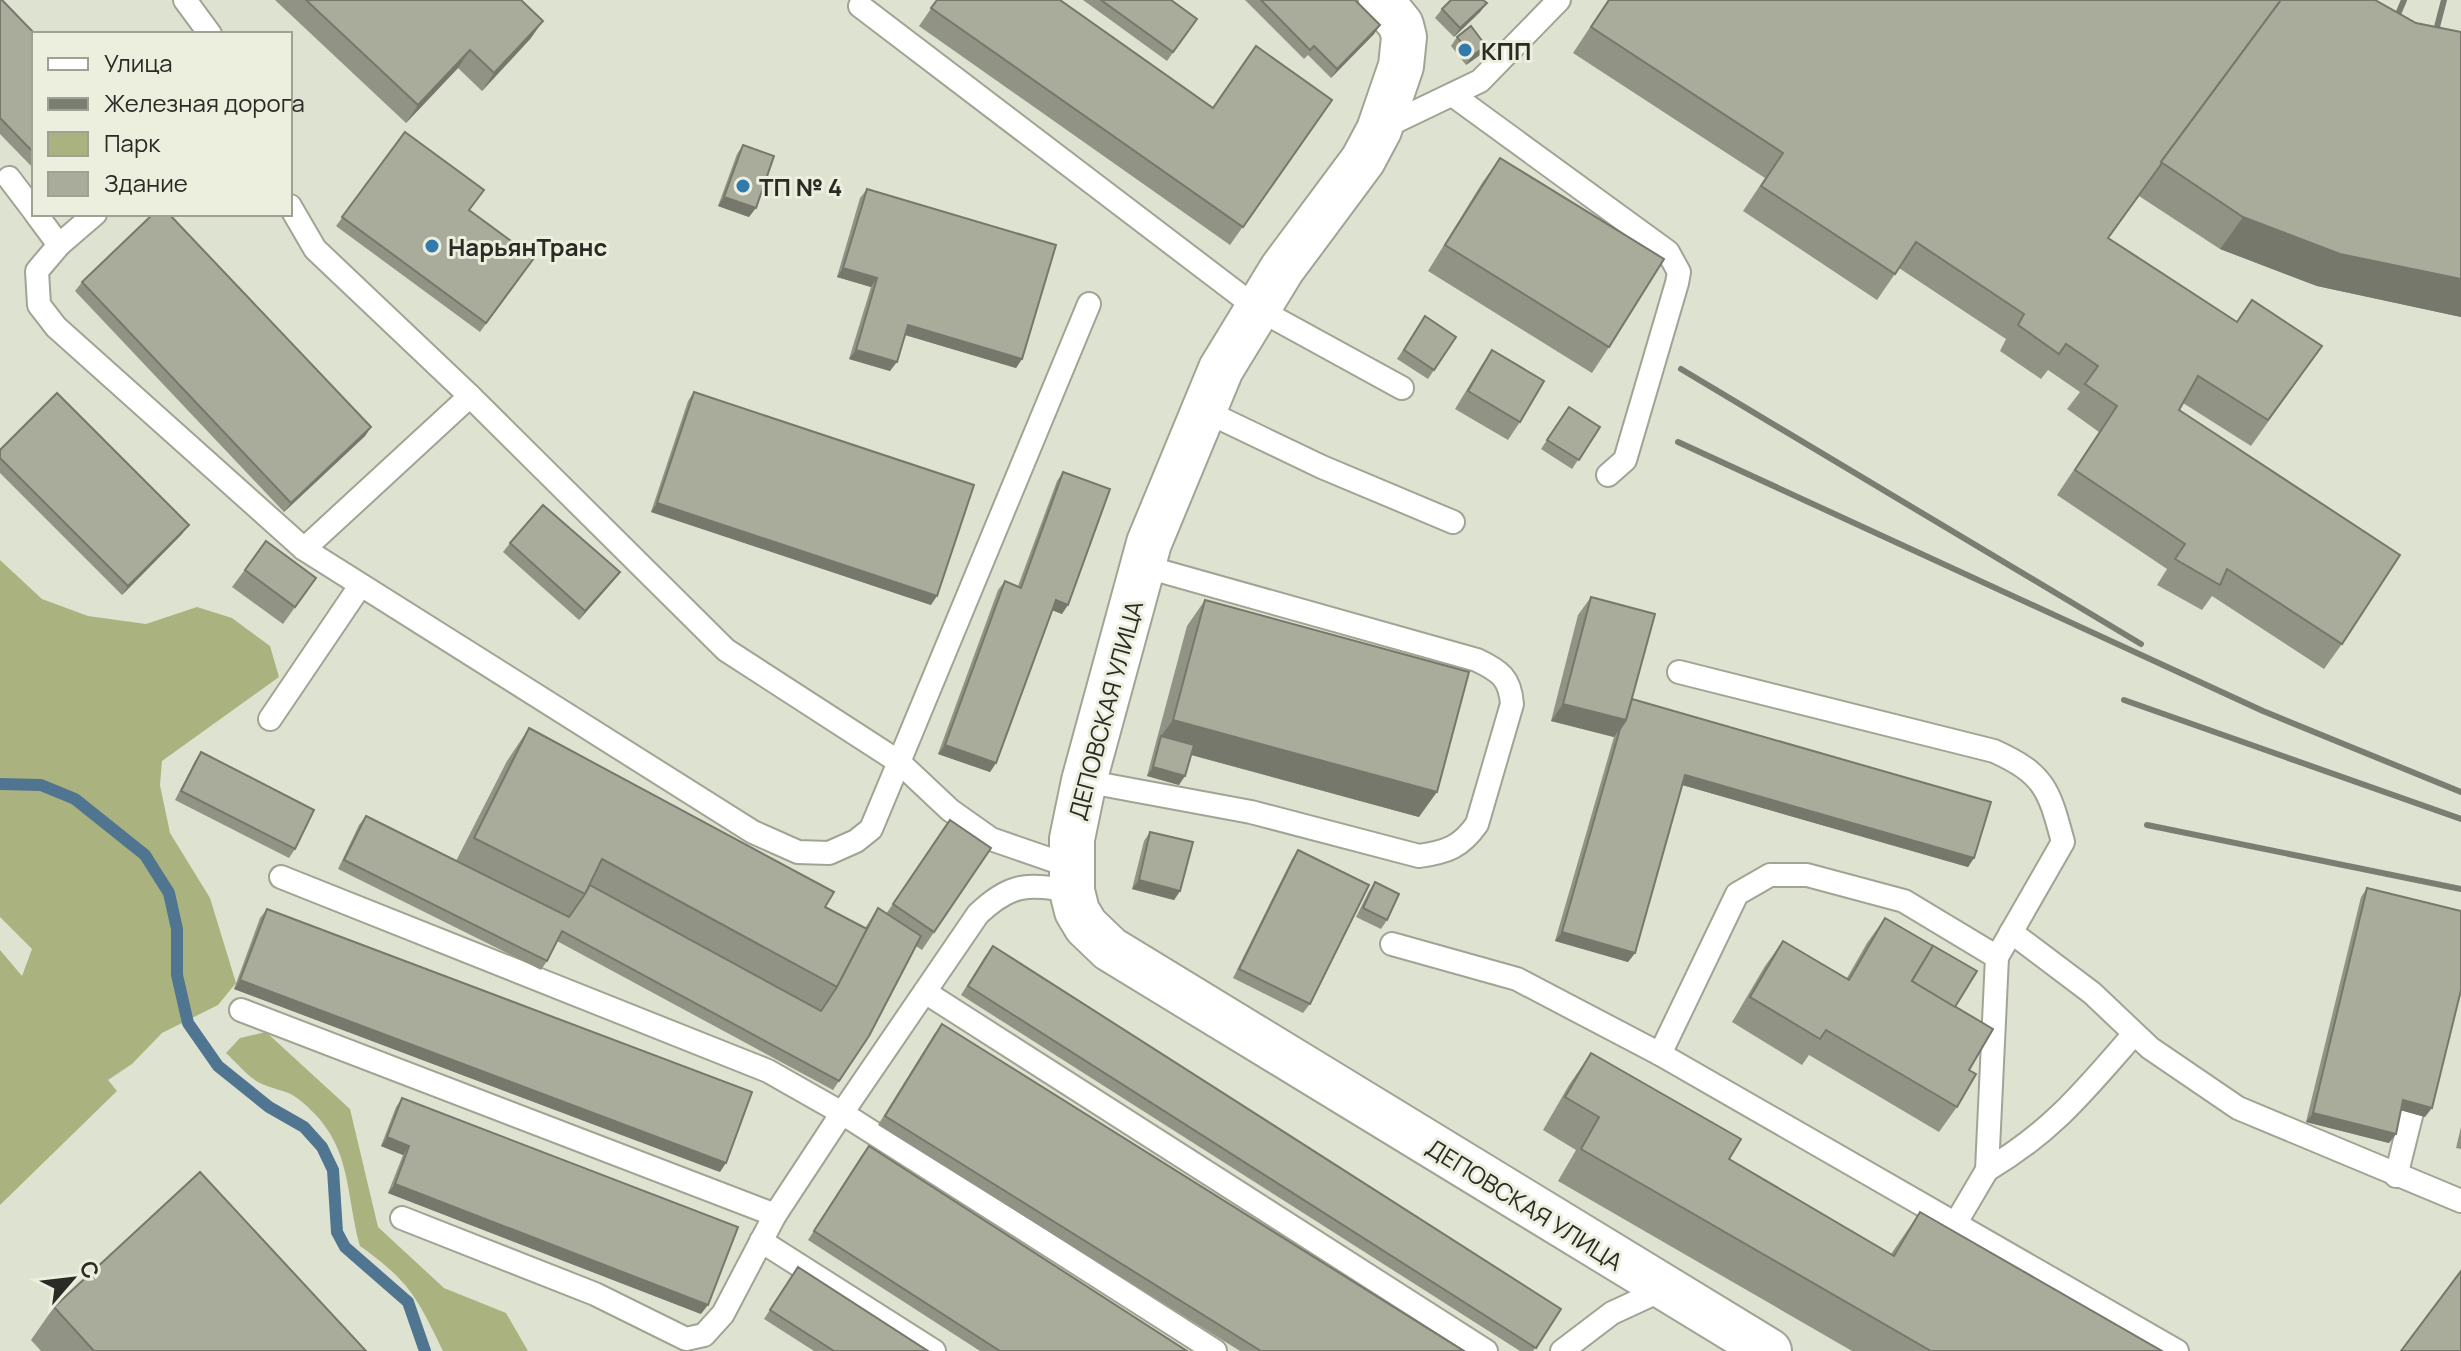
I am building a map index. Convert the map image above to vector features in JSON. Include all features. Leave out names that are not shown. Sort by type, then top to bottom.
[{"type":"street","name":"ДЕПОВСКАЯ УЛИЦА","points":[[1381,0],[1392,12],[1404,37],[1401,66],[1379,130],[1363,160],[1282,269],[1221,369],[1203,410],[1143,566],[1084,781],[1072,839],[1072,879],[1086,926],[1110,949],[1769,1351]]},
{"type":"lane","points":[[185,0],[209,32]]},
{"type":"lane","points":[[1379,130],[1480,81],[1559,0]]},
{"type":"lane","points":[[860,6],[1258,309],[1402,388]]},
{"type":"lane","points":[[1454,96],[1668,252],[1676,263],[1677,283],[1625,460],[1608,475]]},
{"type":"lane","points":[[9,178],[32,209]]},
{"type":"lane","points":[[292,209],[315,249],[470,396],[726,650],[899,762],[950,810],[991,839],[1072,879]]},
{"type":"lane","points":[[37,216],[59,245]]},
{"type":"lane","points":[[93,216],[59,245],[37,271],[39,305],[56,327],[304,549],[753,832],[798,852],[829,853],[856,841],[871,829],[1089,304]]},
{"type":"lane","points":[[304,549],[470,396]]},
{"type":"lane","points":[[1203,410],[1322,467],[1453,522]]},
{"type":"lane","points":[[1084,781],[1251,812],[1419,856],[1448,852],[1466,840],[1477,824],[1512,704],[1511,685],[1499,670],[1477,660],[1143,566]]},
{"type":"lane","points":[[270,719],[360,586]]},
{"type":"lane","points":[[1679,672],[1994,751],[2024,765],[2050,794],[2063,842],[1997,957],[1987,1170],[1954,1226]]},
{"type":"lane","points":[[1660,1054],[1737,894],[1770,875],[1807,875],[1904,901],[1997,957]]},
{"type":"lane","points":[[281,877],[768,1071],[842,1113],[1215,1351]]},
{"type":"lane","points":[[402,1218],[595,1294],[686,1339],[704,1335],[723,1314],[775,1215],[978,914],[996,897],[1017,886],[1072,879]]},
{"type":"lane","points":[[2011,932],[2092,993],[2150,1048],[2238,1108],[2461,1201]]},
{"type":"lane","points":[[1392,944],[1517,979],[1660,1054],[1954,1226],[2177,1351]]},
{"type":"lane","points":[[925,992],[1486,1351]]},
{"type":"lane","points":[[241,1010],[775,1215]]},
{"type":"lane","points":[[1987,1170],[2030,1145],[2071,1106],[2134,1034]]},
{"type":"lane","points":[[2396,1176],[2425,1057]]},
{"type":"lane","points":[[761,1241],[934,1351]]},
{"type":"lane","points":[[1562,1351],[1612,1313],[1664,1289]]},
{"type":"green space","points":[[0,560],[42,599],[88,616],[146,624],[197,607],[232,618],[270,646],[279,677],[162,761],[160,785],[170,833],[210,898],[236,983],[218,1005],[162,1033],[132,1064],[108,1080],[117,1091],[0,1205],[0,950],[22,976],[32,949],[0,917]]},
{"type":"green space","points":[[266,1032],[350,1109],[378,1227],[444,1288],[506,1313],[528,1351],[443,1351],[410,1291],[360,1246],[344,1166],[328,1131],[297,1098],[258,1082],[226,1053],[240,1038]]},
{"type":"building","points":[[2,0],[33,32],[32,151],[0,118]]},
{"type":"building","points":[[306,0],[521,0],[543,21],[494,73],[470,50],[418,105]]},
{"type":"building","points":[[937,0],[1060,0],[1213,108],[1256,46],[1332,100],[1243,227],[931,8]]},
{"type":"building","points":[[1101,0],[1171,0],[1197,19],[1173,52]]},
{"type":"building","points":[[1261,0],[1355,0],[1380,25],[1337,69],[1314,46],[1310,50]]},
{"type":"building","points":[[1451,0],[1483,0],[1487,3],[1460,28],[1442,9]]},
{"type":"building","points":[[1609,0],[2281,0],[2108,238],[2237,322],[2252,300],[2322,346],[2268,420],[2198,376],[2179,410],[2400,555],[2342,644],[2227,569],[2220,585],[2175,559],[2185,544],[2075,470],[2117,406],[2085,384],[2098,366],[2066,344],[2059,354],[2018,325],[2024,314],[1916,242],[1895,274],[1761,186],[1783,153],[1591,27]]},
{"type":"building","points":[[2281,0],[2375,0],[2416,23],[2461,32],[2461,279],[2340,254],[2243,217],[2161,162]]},
{"type":"building","points":[[1471,26],[1486,46],[1472,56],[1457,37]]},
{"type":"building","name":"НарьянТранс","points":[[405,132],[484,190],[469,210],[534,258],[486,323],[342,217]]},
{"type":"building","name":"ТП № 4","points":[[743,145],[774,156],[756,208],[724,197]]},
{"type":"building","points":[[1500,158],[1664,259],[1609,347],[1445,245]]},
{"type":"building","points":[[867,189],[1056,245],[1022,359],[908,325],[897,362],[856,350],[877,278],[843,268]]},
{"type":"building","points":[[151,216],[171,216],[371,427],[291,503],[82,282]]},
{"type":"building","points":[[1425,316],[1456,337],[1434,370],[1404,350]]},
{"type":"building","points":[[1492,350],[1544,381],[1520,422],[1468,391]]},
{"type":"building","points":[[694,392],[974,485],[937,596],[657,503]]},
{"type":"building","points":[[57,393],[189,525],[128,586],[0,458],[0,450]]},
{"type":"building","points":[[1569,407],[1600,427],[1579,460],[1547,440]]},
{"type":"building","points":[[1063,472],[1110,489],[1068,605],[1056,600],[996,763],[945,745],[1005,581],[1021,588]]},
{"type":"building","points":[[543,505],[620,572],[585,611],[510,543]]},
{"type":"building","points":[[266,541],[316,578],[295,607],[245,570]]},
{"type":"building","points":[[1591,597],[1655,614],[1626,720],[1563,704]]},
{"type":"building","points":[[1205,600],[1469,672],[1437,792],[1173,720]]},
{"type":"building","points":[[1632,699],[1991,802],[1974,858],[1685,775],[1635,953],[1562,932],[1620,729]]},
{"type":"building","points":[[529,728],[834,892],[825,907],[867,929],[837,987],[602,859],[585,894],[474,838]]},
{"type":"building","points":[[1161,736],[1194,745],[1185,776],[1153,767]]},
{"type":"building","points":[[201,752],[314,810],[295,849],[181,791]]},
{"type":"building","points":[[366,816],[569,917],[590,885],[821,1011],[878,908],[921,936],[869,1036],[839,1081],[562,931],[547,961],[344,860]]},
{"type":"building","points":[[950,820],[991,848],[934,932],[893,904]]},
{"type":"building","points":[[1150,832],[1193,842],[1180,891],[1139,880]]},
{"type":"building","points":[[1298,850],[1369,885],[1310,1004],[1239,969]]},
{"type":"building","points":[[1375,882],[1399,894],[1387,920],[1363,908]]},
{"type":"building","points":[[2367,888],[2461,911],[2461,990],[2432,1108],[2403,1100],[2396,1134],[2313,1113]]},
{"type":"building","points":[[267,909],[752,1092],[726,1163],[240,980]]},
{"type":"building","points":[[1885,918],[1933,946],[1912,981],[1993,1029],[1969,1070],[1976,1074],[1957,1107],[1826,1030],[1820,1039],[1750,997],[1783,941],[1849,980]]},
{"type":"building","points":[[1932,945],[1977,971],[1955,1007],[1912,981]]},
{"type":"building","points":[[993,946],[1561,1309],[1536,1348],[968,986]]},
{"type":"building","points":[[942,1024],[1464,1351],[1261,1351],[885,1116]]},
{"type":"building","points":[[1591,1053],[1741,1139],[1729,1159],[1894,1256],[1920,1212],[2162,1351],[1931,1351],[1581,1149],[1599,1117],[1565,1097]]},
{"type":"building","points":[[402,1098],[738,1227],[708,1305],[395,1184],[409,1146],[387,1137]]},
{"type":"building","points":[[869,1146],[1187,1351],[1000,1351],[814,1231]]},
{"type":"building","points":[[200,1172],[366,1351],[94,1351],[54,1307]]},
{"type":"building","points":[[798,1267],[928,1351],[834,1351],[770,1310]]},
{"type":"building","points":[[2461,1271],[2461,1351],[2401,1351]]},
{"type":"waterway","points":[[0,784],[41,785],[75,799],[145,855],[169,893],[177,929],[177,975],[188,1023],[218,1066],[269,1107],[304,1127],[322,1147],[333,1170],[337,1232],[345,1247],[408,1302],[425,1351]]},
{"type":"railway","points":[[2390,33],[2404,0]]},
{"type":"railway","points":[[2431,50],[2444,0]]},
{"type":"railway","points":[[1681,369],[2141,644]]},
{"type":"railway","points":[[1678,442],[2263,711],[2461,792]]},
{"type":"railway","points":[[2124,700],[2461,819]]},
{"type":"railway","points":[[2147,825],[2461,889]]},
{"type":"place","name":"КПП","points":[[1465,50]]},
{"type":"place","name":"ТП № 4","points":[[743,186]]},
{"type":"place","name":"НарьянТранс","points":[[432,246]]}]
